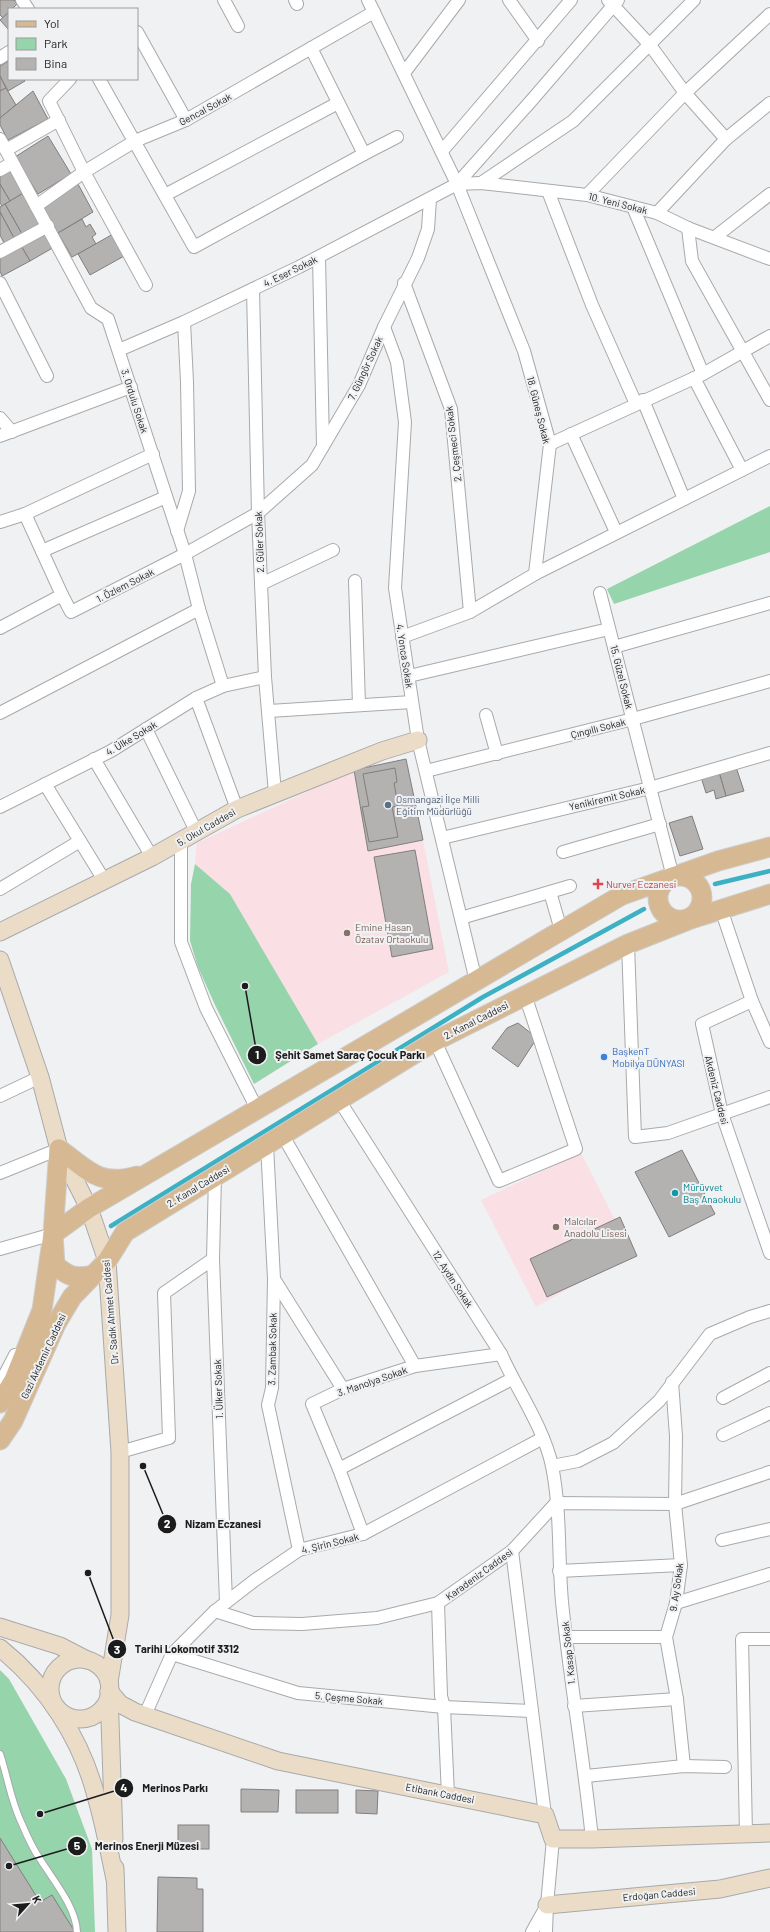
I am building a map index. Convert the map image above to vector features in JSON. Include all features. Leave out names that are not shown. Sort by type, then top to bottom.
[{"type":"main road","name":"5. Okul Caddesi","points":[[0,932],[152,857],[237,809],[382,751],[418,740]]},
{"type":"main road","points":[[53,1234],[89,1208],[622,895],[718,861],[770,847]]},
{"type":"main road","points":[[674,877],[688,877],[694,881],[702,893],[701,908],[690,919],[683,921],[668,918],[659,906],[659,892],[667,880],[674,877]]},
{"type":"main road","name":"2. Kanal Caddesi","points":[[93,1275],[107,1261],[125,1232],[435,1041],[628,944],[690,919],[770,894]]},
{"type":"main road","name":"Dr. Sadık Ahmet Caddesi","points":[[0,960],[5,989],[40,1077],[59,1149],[89,1208],[107,1261],[120,1452],[120,1615],[109,1687],[117,1932]]},
{"type":"main road","points":[[59,1149],[100,1178],[114,1180],[154,1171]]},
{"type":"main road","points":[[59,1149],[53,1234],[55,1265],[66,1274],[80,1278],[93,1275]]},
{"type":"main road","name":"Gazi Akdemir Caddesi","points":[[0,1403],[14,1380],[42,1310],[53,1234]]},
{"type":"main road","name":"Gazi Akdemir Caddesi","points":[[0,1440],[14,1421],[56,1324],[72,1297],[93,1275]]},
{"type":"main road","points":[[0,1627],[60,1646],[98,1665],[104,1673],[109,1687],[104,1705],[94,1716],[85,1719],[75,1719],[66,1716],[58,1710],[18,1662],[0,1648]]},
{"type":"main road","points":[[89,1661],[79,1659],[69,1661],[61,1666],[54,1673],[50,1692],[52,1701],[76,1742],[96,1794],[115,1879]]},
{"type":"main road","name":"Etibank Caddesi","points":[[109,1687],[120,1704],[145,1715],[278,1761],[545,1815]]},
{"type":"main road","points":[[545,1815],[553,1839],[770,1833]]},
{"type":"main road","name":"Erdoğan Caddesi","points":[[547,1905],[720,1889],[770,1878]]},
{"type":"street","points":[[224,0],[238,26]]},
{"type":"street","name":"18. Güneş Sokak","points":[[368,0],[457,184],[524,351],[550,444],[535,574]]},
{"type":"street","points":[[404,73],[460,0]]},
{"type":"street","points":[[509,0],[538,41]]},
{"type":"street","points":[[442,151],[538,41],[571,0]]},
{"type":"street","points":[[481,183],[573,121],[694,0]]},
{"type":"street","points":[[457,184],[613,2],[650,45],[685,93],[726,139]]},
{"type":"street","name":"Gencal Sokak","points":[[36,206],[84,172],[135,141],[186,120],[374,12]]},
{"type":"street","points":[[587,194],[685,93],[770,14]]},
{"type":"street","points":[[138,34],[186,120]]},
{"type":"street","points":[[311,48],[364,154]]},
{"type":"street","points":[[69,80],[48,101],[59,120],[84,172],[146,285]]},
{"type":"street","points":[[100,80],[194,247],[397,137]]},
{"type":"street","points":[[165,195],[338,103]]},
{"type":"street","points":[[657,213],[726,139],[770,103]]},
{"type":"street","points":[[3,144],[59,120]]},
{"type":"street","name":"3. Ordulu Sokak","points":[[3,144],[91,308],[108,318],[185,554],[199,609],[223,686]]},
{"type":"street","points":[[0,170],[12,163]]},
{"type":"street","name":"10. Yeni Sokak","points":[[457,184],[481,183],[587,194],[633,208],[657,213],[688,228],[770,259]]},
{"type":"street","name":"4. Eser Sokak","points":[[119,350],[184,322],[319,257],[457,184]]},
{"type":"street","points":[[548,191],[592,305],[684,499]]},
{"type":"street","points":[[715,237],[770,194]]},
{"type":"street","name":"7. Güngör Sokak","points":[[258,513],[312,465],[359,385],[404,283],[418,258],[428,229],[430,199]]},
{"type":"street","points":[[633,208],[698,376],[742,470]]},
{"type":"street","points":[[0,252],[48,226]]},
{"type":"street","points":[[688,228],[692,261],[770,400]]},
{"type":"street","points":[[319,257],[324,446]]},
{"type":"street","points":[[0,283],[47,376]]},
{"type":"street","name":"2. Çeşmeci Sokak","points":[[404,283],[451,409],[470,612]]},
{"type":"street","name":"2. Güler Sokak","points":[[253,289],[258,513],[265,677],[275,793]]},
{"type":"street","points":[[177,531],[189,491],[187,382],[184,322]]},
{"type":"street","name":"4. Yonca Sokak","points":[[384,327],[397,362],[406,422],[395,588],[418,740],[476,981]]},
{"type":"street","points":[[550,444],[698,376],[744,352],[770,336]]},
{"type":"street","points":[[0,436],[131,387]]},
{"type":"street","points":[[0,418],[12,432]]},
{"type":"street","points":[[571,434],[616,532]]},
{"type":"street","points":[[0,522],[25,514],[153,454]]},
{"type":"street","points":[[402,637],[470,612],[535,574],[770,456]]},
{"type":"street","points":[[42,551],[166,498]]},
{"type":"street","name":"1. Özlem Sokak","points":[[62,595],[71,612],[185,554],[258,513]]},
{"type":"street","points":[[0,628],[62,595],[25,514]]},
{"type":"street","points":[[261,584],[333,550]]},
{"type":"street","points":[[354,581],[359,705]]},
{"type":"street","name":"15. Güzel Sokak","points":[[600,593],[674,877]]},
{"type":"street","points":[[614,647],[770,603]]},
{"type":"street","points":[[0,713],[199,609]]},
{"type":"street","points":[[408,676],[609,629]]},
{"type":"street","name":"4. Ülke Sokak","points":[[0,806],[94,760],[196,698],[223,686],[265,677]]},
{"type":"street","name":"Çıngıllı Sokak","points":[[426,771],[633,719],[770,681]]},
{"type":"street","points":[[196,698],[237,809]]},
{"type":"street","points":[[269,711],[412,702]]},
{"type":"street","points":[[486,715],[497,754]]},
{"type":"street","points":[[146,729],[196,832]]},
{"type":"street","name":"Yenikiremit Sokak","points":[[442,838],[650,788],[770,753]]},
{"type":"street","points":[[94,760],[152,857]]},
{"type":"street","points":[[45,784],[104,880]]},
{"type":"street","points":[[563,852],[660,824]]},
{"type":"street","points":[[0,889],[80,841]]},
{"type":"street","points":[[180,842],[181,942],[206,1008],[258,1109]]},
{"type":"street","points":[[461,918],[570,886]]},
{"type":"street","points":[[550,892],[561,930]]},
{"type":"street","points":[[721,909],[752,1001],[770,1042]]},
{"type":"street","points":[[628,944],[635,1136],[668,1133],[770,1097]]},
{"type":"street","points":[[435,1041],[499,1181],[576,1149],[526,995]]},
{"type":"street","name":"Akdeniz Caddesi","points":[[752,1001],[702,1024],[722,1114],[770,1252]]},
{"type":"street","points":[[0,1096],[40,1077]]},
{"type":"street","name":"12. Aydın Sokak","points":[[338,1100],[501,1354],[512,1380],[543,1438],[552,1466]]},
{"type":"street","points":[[282,1134],[415,1366]]},
{"type":"street","name":"3. Zambak Sokak","points":[[267,1145],[274,1279],[272,1388],[268,1405],[299,1550]]},
{"type":"street","points":[[0,1173],[59,1149]]},
{"type":"street","name":"1. Ülker Sokak","points":[[215,1176],[213,1259],[226,1602]]},
{"type":"street","points":[[0,1249],[53,1234]]},
{"type":"street","points":[[120,1452],[170,1438],[164,1293],[213,1259]]},
{"type":"street","points":[[274,1279],[342,1389]]},
{"type":"street","points":[[0,1384],[24,1334],[42,1310]]},
{"type":"street","points":[[552,1466],[578,1461],[613,1443],[659,1401],[710,1334],[750,1317],[770,1311]]},
{"type":"street","name":"3. Manolya Sokak","points":[[363,1534],[339,1469],[312,1404],[342,1389],[415,1366],[501,1354]]},
{"type":"street","points":[[723,1398],[770,1372]]},
{"type":"street","points":[[339,1469],[512,1380]]},
{"type":"street","name":"9. Ay Sokak","points":[[672,1382],[676,1436],[675,1504],[681,1565],[676,1603],[666,1636],[677,1699],[684,1766]]},
{"type":"street","points":[[723,1435],[770,1413]]},
{"type":"street","name":"4. Şirin Sokak","points":[[145,1715],[172,1654],[215,1611],[299,1550],[363,1534],[543,1438]]},
{"type":"street","name":"1. Kasap Sokak","points":[[552,1466],[556,1503],[559,1571],[566,1637],[574,1706],[586,1776],[592,1839]]},
{"type":"street","points":[[556,1503],[675,1504],[770,1472]]},
{"type":"street","name":"Karadeniz Caddesi","points":[[215,1611],[253,1622],[302,1624],[377,1618],[438,1603],[512,1551],[556,1503]]},
{"type":"street","points":[[722,1540],[770,1528]]},
{"type":"street","points":[[512,1551],[545,1815]]},
{"type":"street","points":[[559,1571],[681,1565]]},
{"type":"street","points":[[676,1603],[770,1574]]},
{"type":"street","points":[[438,1603],[441,1696],[444,1707],[448,1795]]},
{"type":"street","points":[[566,1637],[666,1636]]},
{"type":"street","points":[[746,1834],[742,1639],[770,1639]]},
{"type":"street","name":"5. Çeşme Sokak","points":[[172,1654],[298,1693],[444,1707],[532,1711]]},
{"type":"street","points":[[574,1706],[677,1699]]},
{"type":"street","points":[[586,1776],[684,1766],[725,1767]]},
{"type":"street","points":[[546,1932],[553,1839]]},
{"type":"street","points":[[532,1932],[547,1905]]},
{"type":"lane","points":[[0,1754],[12,1799],[21,1824],[39,1858],[62,1892],[77,1926],[77,1932]]},
{"type":"shaded area","name":"Emine Hasan Özatav Ortaokulu","points":[[354,770],[368,851],[423,840],[449,972],[318,1044],[230,894],[195,864],[197,843]]},
{"type":"shaded area","name":"Malcılar Anadolu Lisesi","points":[[581,1153],[632,1253],[536,1307],[481,1200]]},
{"type":"green space","points":[[770,506],[770,552],[614,604],[607,589]]},
{"type":"green space","points":[[195,864],[230,894],[318,1044],[254,1084],[215,1005],[198,967],[190,941],[191,884]]},
{"type":"green space","points":[[0,1670],[9,1679],[66,1779],[92,1849],[95,1932],[0,1932]]},
{"type":"building","points":[[0,0],[14,0],[17,4],[13,8],[8,8],[8,13],[3,18],[0,15]]},
{"type":"building","points":[[8,13],[8,29],[0,20]]},
{"type":"building","points":[[8,62],[8,80],[25,81],[8,91],[0,76],[0,66]]},
{"type":"building","points":[[0,76],[6,88],[0,91]]},
{"type":"building","points":[[6,88],[16,105],[0,118],[0,91]]},
{"type":"building","points":[[33,91],[48,119],[8,140],[0,125],[0,118]]},
{"type":"building","points":[[48,136],[71,174],[38,194],[15,157]]},
{"type":"building","points":[[10,166],[25,192],[10,201],[0,184],[0,173]]},
{"type":"building","points":[[0,184],[10,201],[2,206],[0,203]]},
{"type":"building","points":[[78,184],[93,212],[58,233],[42,205]]},
{"type":"building","points":[[25,192],[42,222],[22,234],[5,204]]},
{"type":"building","points":[[5,204],[22,234],[14,238],[0,212],[0,207]]},
{"type":"building","points":[[0,212],[14,238],[4,243],[0,235]]},
{"type":"building","points":[[82,219],[86,227],[90,224],[96,234],[92,237],[96,244],[72,257],[58,233]]},
{"type":"building","points":[[46,229],[56,246],[30,261],[20,244]]},
{"type":"building","points":[[113,234],[126,255],[90,275],[78,254]]},
{"type":"building","points":[[20,244],[30,261],[2,276],[0,271],[0,254]]},
{"type":"building","name":"Osmangazi İlçe Milli Eğitim Müdürlüğü","points":[[406,759],[423,840],[368,851],[354,770]]},
{"type":"building","points":[[736,767],[744,791],[726,796],[719,772]]},
{"type":"building","points":[[395,768],[397,782],[394,783],[398,806],[392,807],[398,837],[369,842],[362,807],[369,806],[363,774]]},
{"type":"building","points":[[719,772],[726,796],[716,799],[714,790],[706,793],[701,777]]},
{"type":"building","points":[[692,816],[703,849],[680,856],[669,823]]},
{"type":"building","points":[[415,850],[433,949],[392,957],[374,857]]},
{"type":"building","points":[[518,1023],[537,1038],[518,1067],[492,1048],[507,1028]]},
{"type":"building","name":"Mürüvvet Baş Anaokulu","points":[[682,1150],[715,1214],[669,1237],[635,1172]]},
{"type":"building","points":[[620,1217],[637,1256],[547,1297],[530,1259]]},
{"type":"building","points":[[241,1789],[279,1790],[278,1812],[241,1812]]},
{"type":"building","points":[[296,1790],[338,1790],[338,1813],[296,1813]]},
{"type":"building","points":[[356,1790],[378,1791],[377,1814],[356,1813]]},
{"type":"building","points":[[178,1825],[209,1825],[209,1849],[178,1849]]},
{"type":"building","points":[[0,1838],[40,1902],[52,1895],[75,1932],[0,1932]]},
{"type":"building","points":[[158,1877],[197,1878],[197,1889],[203,1889],[203,1932],[157,1932]]},
{"type":"waterway","points":[[715,884],[770,871]]},
{"type":"waterway","points":[[111,1226],[483,997],[644,909]]},
{"type":"place","name":"Osmangazi İlçe Milli Eğitim Müdürlüğü","points":[[388,805]]},
{"type":"place","name":"Nurver Eczanesi","points":[[598,884]]},
{"type":"place","name":"Emine Hasan Özatav Ortaokulu","points":[[347,933]]},
{"type":"place","name":"Şehit Samet Saraç Çocuk Parkı","points":[[245,986]]},
{"type":"place","name":"BaşkenT Mobilya DÜNYASI","points":[[604,1057]]},
{"type":"place","name":"Mürüvvet Baş Anaokulu","points":[[675,1193]]},
{"type":"place","name":"Malcılar Anadolu Lisesi","points":[[556,1227]]},
{"type":"place","name":"Nizam Eczanesi","points":[[143,1466]]},
{"type":"place","name":"Tarihi Lokomotif 3312","points":[[88,1573]]},
{"type":"place","name":"Merinos Parkı","points":[[40,1814]]},
{"type":"place","name":"Merinos Enerji Müzesi","points":[[9,1866]]}]
